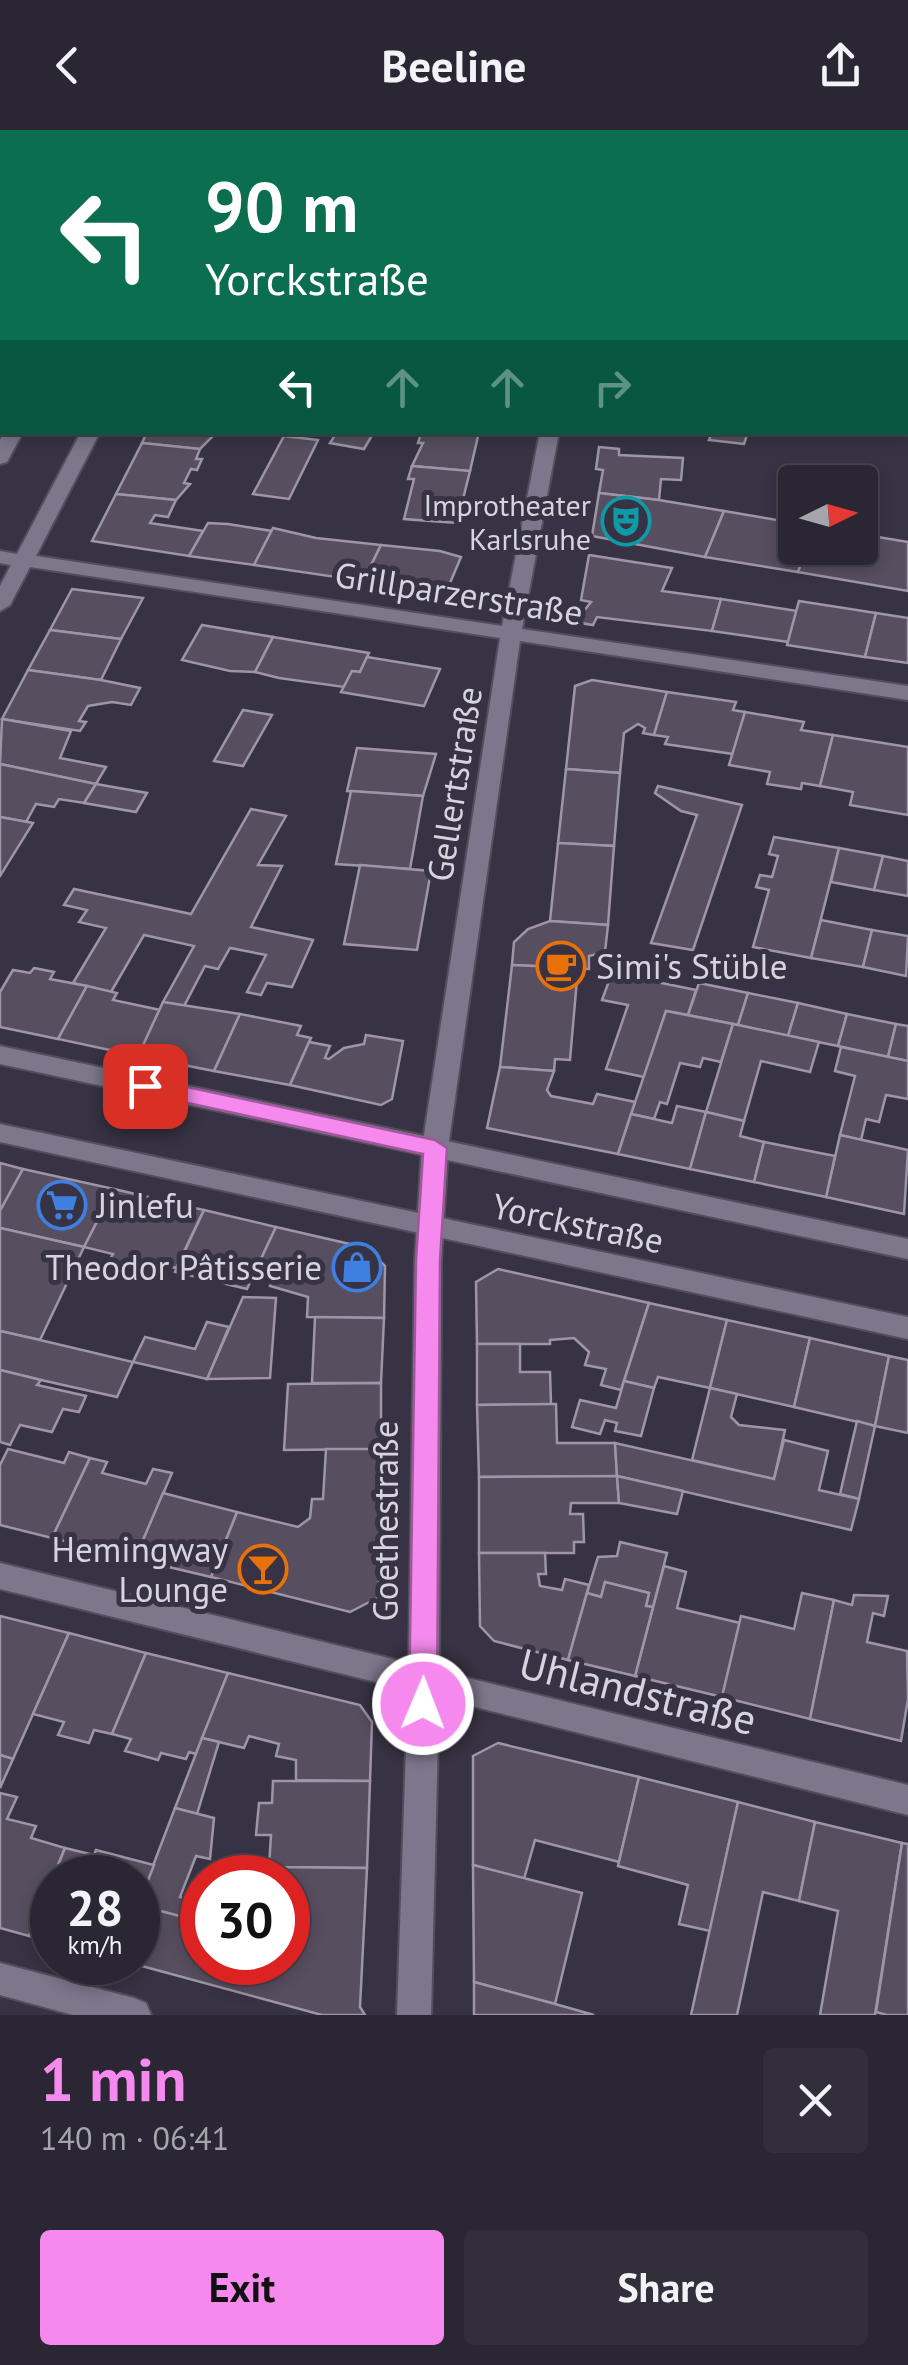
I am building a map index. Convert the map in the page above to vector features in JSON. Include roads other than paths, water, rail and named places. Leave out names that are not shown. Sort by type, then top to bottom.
[{"type":"street","points":[[0,458],[12,435]]},
{"type":"street","points":[[0,604],[88,435]]},
{"type":"street","name":"Gellertstraße","points":[[435,1148],[512,634],[549,435]]},
{"type":"street","name":"Grillparzerstraße","points":[[0,557],[908,693]]},
{"type":"street","name":"Yorckstraße","points":[[0,1055],[908,1249]]},
{"type":"street","name":"Yorckstraße","points":[[0,1134],[908,1328]]},
{"type":"street","name":"Goethestraße","points":[[414,2015],[424,1684],[429,1228],[435,1148]]},
{"type":"street","name":"Uhlandstraße","points":[[0,1576],[424,1684],[908,1800]]},
{"type":"street","points":[[0,1979],[134,2015]]},
{"type":"place","name":"Improtheater Karlsruhe","points":[[626,521]]},
{"type":"place","name":"Simi's Stüble","points":[[561,966]]},
{"type":"place","name":"Jinlefu","points":[[62,1205]]},
{"type":"place","name":"Theodor Pâtisserie","points":[[357,1267]]},
{"type":"place","name":"Hemingway Lounge","points":[[263,1569]]}]
